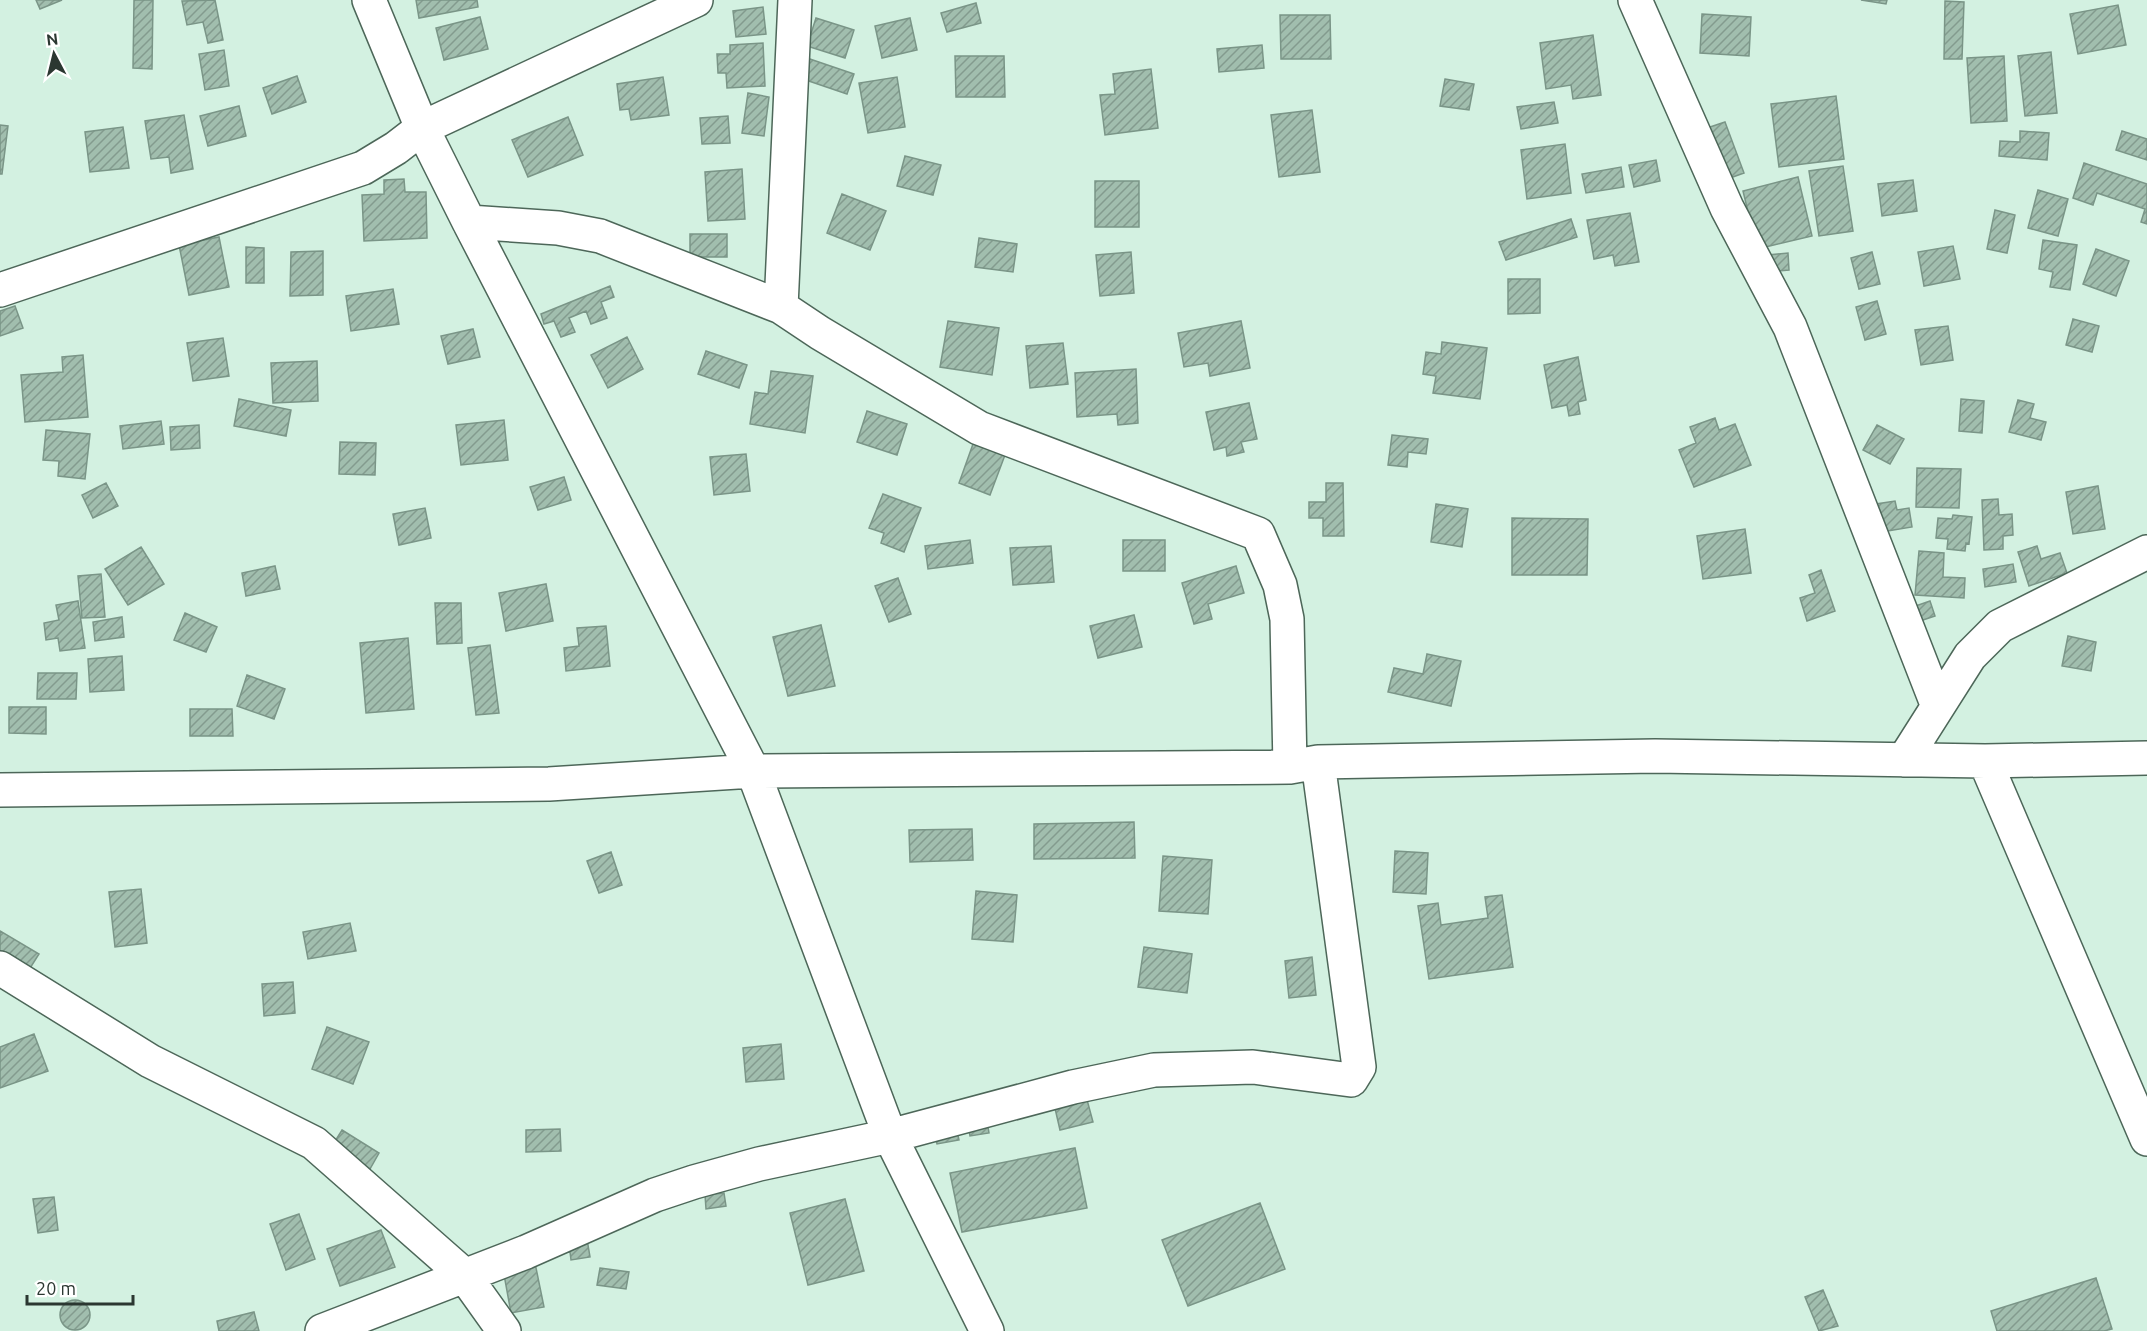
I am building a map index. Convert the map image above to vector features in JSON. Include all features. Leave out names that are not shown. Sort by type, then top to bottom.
[{"type":"street","points":[[369,0],[422,128],[753,771],[890,1136],[987,1331]]},
{"type":"street","points":[[0,290],[363,168],[396,148],[422,128],[696,0]]},
{"type":"street","points":[[781,307],[795,0]]},
{"type":"street","points":[[1635,0],[1727,208],[1790,327],[1938,704]]},
{"type":"street","points":[[322,1331],[464,1275],[655,1195],[759,1164],[890,1136],[1073,1087],[1154,1070],[1253,1067],[1351,1080],[1359,1067],[1304,765],[1287,619],[1280,585],[1258,534],[979,428],[820,333],[781,307],[600,236],[558,228],[469,222]]},
{"type":"street","points":[[1904,760],[1970,656],[2000,626],[2147,552]]},
{"type":"street","points":[[0,790],[549,783],[753,771],[1304,765],[1655,756],[1985,761],[2147,758]]},
{"type":"street","points":[[1985,761],[2147,1139]]},
{"type":"street","points":[[0,968],[150,1061],[314,1143],[464,1275],[504,1331]]},
{"type":"building","points":[[36,0],[62,0],[40,9]]},
{"type":"building","points":[[134,0],[153,0],[152,69],[133,68]]},
{"type":"building","points":[[215,0],[223,40],[208,43],[203,22],[187,25],[182,1]]},
{"type":"building","points":[[416,0],[477,0],[478,7],[419,18]]},
{"type":"building","points":[[1861,0],[1887,0],[1886,4]]},
{"type":"building","points":[[1945,1],[1964,2],[1962,59],[1944,59]]},
{"type":"building","points":[[976,3],[981,23],[947,32],[941,13]]},
{"type":"building","points":[[2118,5],[2126,45],[2078,54],[2070,14]]},
{"type":"building","points":[[763,7],[766,34],[736,37],[733,11]]},
{"type":"building","points":[[1702,14],[1751,17],[1749,56],[1700,53]]},
{"type":"building","points":[[1280,15],[1330,15],[1331,59],[1281,59]]},
{"type":"building","points":[[480,17],[488,49],[444,60],[436,28]]},
{"type":"building","points":[[816,18],[854,30],[845,58],[807,46]]},
{"type":"building","points":[[910,18],[917,50],[882,58],[875,26]]},
{"type":"building","points":[[1593,35],[1601,95],[1573,99],[1571,85],[1546,89],[1540,43]]},
{"type":"building","points":[[763,43],[765,86],[727,88],[726,73],[718,73],[717,54],[730,54],[730,45]]},
{"type":"building","points":[[1262,45],[1264,68],[1219,72],[1217,49]]},
{"type":"building","points":[[224,50],[229,86],[205,90],[199,54]]},
{"type":"building","points":[[2051,52],[2057,113],[2025,116],[2018,56]]},
{"type":"building","points":[[955,56],[1004,56],[1005,97],[956,97]]},
{"type":"building","points":[[2004,56],[2007,121],[1971,123],[1967,58]]},
{"type":"building","points":[[804,57],[854,74],[847,94],[797,77]]},
{"type":"building","points":[[1151,69],[1158,128],[1105,135],[1100,95],[1115,94],[1113,74]]},
{"type":"building","points":[[297,76],[306,102],[272,114],[263,88]]},
{"type":"building","points":[[663,77],[669,115],[631,120],[629,109],[620,110],[617,84]]},
{"type":"building","points":[[897,77],[905,127],[868,133],[859,83]]},
{"type":"building","points":[[1445,79],[1474,84],[1469,110],[1440,106]]},
{"type":"building","points":[[748,93],[769,97],[764,136],[742,133]]},
{"type":"building","points":[[1836,96],[1844,159],[1779,167],[1771,104]]},
{"type":"building","points":[[1554,102],[1558,123],[1521,129],[1517,107]]},
{"type":"building","points":[[239,106],[246,136],[208,146],[200,116]]},
{"type":"building","points":[[1312,110],[1320,172],[1279,177],[1271,115]]},
{"type":"building","points":[[184,115],[193,169],[171,173],[169,157],[151,159],[145,121]]},
{"type":"building","points":[[728,116],[730,143],[702,144],[700,118]]},
{"type":"building","points":[[568,117],[583,155],[528,177],[512,140]]},
{"type":"building","points":[[1725,122],[1744,173],[1716,183],[1698,131]]},
{"type":"building","points":[[0,125],[8,126],[2,174],[0,174]]},
{"type":"building","points":[[123,127],[129,168],[90,172],[85,132]]},
{"type":"building","points":[[2020,131],[2049,133],[2047,160],[1999,156],[2000,141],[2020,142]]},
{"type":"building","points":[[2122,131],[2147,139],[2147,160],[2116,150]]},
{"type":"building","points":[[1565,144],[1571,193],[1527,199],[1521,150]]},
{"type":"building","points":[[905,156],[941,165],[933,195],[897,186]]},
{"type":"building","points":[[1656,160],[1660,181],[1634,187],[1629,165]]},
{"type":"building","points":[[2084,163],[2147,184],[2147,224],[2141,222],[2145,209],[2097,193],[2093,205],[2073,198]]},
{"type":"building","points":[[1843,166],[1853,231],[1819,236],[1809,171]]},
{"type":"building","points":[[1621,167],[1624,187],[1586,193],[1582,174]]},
{"type":"building","points":[[742,169],[745,219],[708,221],[705,172]]},
{"type":"building","points":[[1798,177],[1812,236],[1757,249],[1743,191]]},
{"type":"building","points":[[404,179],[405,192],[426,192],[427,238],[364,241],[362,195],[384,194],[384,180]]},
{"type":"building","points":[[1913,180],[1917,211],[1882,216],[1878,184]]},
{"type":"building","points":[[1095,181],[1139,181],[1139,227],[1095,227]]},
{"type":"building","points":[[2038,190],[2068,199],[2058,236],[2028,228]]},
{"type":"building","points":[[842,194],[886,211],[870,250],[827,233]]},
{"type":"building","points":[[1995,210],[2015,215],[2007,253],[1987,249]]},
{"type":"building","points":[[1630,213],[1639,262],[1615,266],[1613,255],[1594,259],[1587,220]]},
{"type":"building","points":[[1571,219],[1577,237],[1506,260],[1499,242]]},
{"type":"building","points":[[690,234],[727,234],[727,257],[690,257]]},
{"type":"building","points":[[219,237],[229,287],[189,295],[179,245]]},
{"type":"building","points":[[979,238],[1017,244],[1013,272],[975,267]]},
{"type":"building","points":[[2043,240],[2077,245],[2070,290],[2050,287],[2053,272],[2039,269]]},
{"type":"building","points":[[1953,246],[1960,279],[1924,286],[1918,252]]},
{"type":"building","points":[[246,247],[264,248],[264,283],[246,283]]},
{"type":"building","points":[[2096,249],[2129,261],[2116,296],[2083,284]]},
{"type":"building","points":[[323,251],[323,295],[290,296],[291,252]]},
{"type":"building","points":[[1131,252],[1134,293],[1100,296],[1096,255]]},
{"type":"building","points":[[1872,252],[1880,284],[1859,289],[1851,258]]},
{"type":"building","points":[[1788,253],[1789,270],[1769,272],[1768,255]]},
{"type":"building","points":[[1508,279],[1540,279],[1540,313],[1508,314]]},
{"type":"building","points":[[610,286],[614,297],[601,302],[607,318],[591,324],[586,311],[569,318],[575,332],[561,337],[554,321],[544,324],[541,314]]},
{"type":"building","points":[[393,289],[399,324],[351,331],[346,296]]},
{"type":"building","points":[[1877,301],[1886,334],[1865,340],[1856,307]]},
{"type":"building","points":[[15,306],[23,328],[0,336],[0,311]]},
{"type":"building","points":[[2073,319],[2099,326],[2092,352],[2066,345]]},
{"type":"building","points":[[948,321],[999,328],[992,375],[940,367]]},
{"type":"building","points":[[1241,321],[1250,368],[1210,376],[1208,363],[1184,367],[1178,333]]},
{"type":"building","points":[[1948,326],[1953,360],[1921,365],[1915,330]]},
{"type":"building","points":[[473,329],[480,357],[448,364],[441,336]]},
{"type":"building","points":[[627,337],[643,369],[608,388],[591,355]]},
{"type":"building","points":[[223,338],[229,376],[193,381],[187,343]]},
{"type":"building","points":[[1442,342],[1487,348],[1480,399],[1433,393],[1436,376],[1423,374],[1426,352],[1441,354]]},
{"type":"building","points":[[1063,343],[1068,384],[1030,388],[1026,346]]},
{"type":"building","points":[[706,351],[747,365],[739,388],[698,374]]},
{"type":"building","points":[[83,355],[88,417],[25,422],[21,375],[63,372],[62,357]]},
{"type":"building","points":[[1578,357],[1586,400],[1578,402],[1580,414],[1569,416],[1567,405],[1552,408],[1544,365]]},
{"type":"building","points":[[317,361],[318,401],[273,403],[271,363]]},
{"type":"building","points":[[1136,369],[1138,423],[1118,425],[1117,414],[1077,417],[1075,373]]},
{"type":"building","points":[[771,371],[813,376],[805,433],[750,424],[755,392],[768,394]]},
{"type":"building","points":[[239,399],[291,410],[286,436],[234,426]]},
{"type":"building","points":[[1961,399],[1984,401],[1982,433],[1959,431]]},
{"type":"building","points":[[2018,400],[2034,404],[2030,418],[2046,422],[2041,440],[2009,432]]},
{"type":"building","points":[[1249,403],[1257,439],[1241,442],[1244,452],[1227,456],[1226,447],[1214,450],[1206,412]]},
{"type":"building","points":[[867,411],[907,424],[897,455],[857,442]]},
{"type":"building","points":[[1715,418],[1719,430],[1735,424],[1751,465],[1694,487],[1679,450],[1696,443],[1690,427]]},
{"type":"building","points":[[504,420],[508,460],[461,465],[456,425]]},
{"type":"building","points":[[161,421],[164,444],[123,449],[120,426]]},
{"type":"building","points":[[199,425],[200,448],[171,450],[170,427]]},
{"type":"building","points":[[1877,425],[1904,439],[1890,464],[1863,450]]},
{"type":"building","points":[[46,430],[90,434],[85,479],[58,476],[59,461],[43,460]]},
{"type":"building","points":[[1392,435],[1428,439],[1426,454],[1408,452],[1407,467],[1388,465]]},
{"type":"building","points":[[340,442],[376,443],[375,475],[339,474]]},
{"type":"building","points":[[973,444],[1005,455],[990,495],[959,483]]},
{"type":"building","points":[[746,454],[750,491],[714,495],[710,457]]},
{"type":"building","points":[[1917,468],[1961,469],[1959,508],[1916,507]]},
{"type":"building","points":[[564,477],[571,500],[538,510],[530,487]]},
{"type":"building","points":[[106,483],[118,506],[93,518],[82,495]]},
{"type":"building","points":[[1326,483],[1343,483],[1344,536],[1323,536],[1323,518],[1309,518],[1309,502],[1326,502]]},
{"type":"building","points":[[2098,486],[2105,529],[2073,534],[2066,492]]},
{"type":"building","points":[[883,494],[921,508],[904,552],[881,543],[884,533],[869,528]]},
{"type":"building","points":[[1998,499],[1999,515],[2012,514],[2013,535],[2003,536],[2003,549],[1984,550],[1982,500]]},
{"type":"building","points":[[1895,501],[1897,510],[1909,508],[1912,527],[1875,533],[1876,504]]},
{"type":"building","points":[[1436,504],[1468,509],[1462,547],[1431,542]]},
{"type":"building","points":[[425,508],[431,538],[399,545],[393,514]]},
{"type":"building","points":[[1953,515],[1972,517],[1969,544],[1966,543],[1965,551],[1947,549],[1948,539],[1936,538],[1938,518],[1952,519]]},
{"type":"building","points":[[1512,518],[1588,519],[1587,575],[1512,575]]},
{"type":"building","points":[[1745,529],[1751,573],[1703,579],[1697,536]]},
{"type":"building","points":[[970,540],[973,563],[928,569],[925,546]]},
{"type":"building","points":[[1123,540],[1165,540],[1165,571],[1123,571]]},
{"type":"building","points":[[1051,546],[1054,582],[1013,585],[1010,548]]},
{"type":"building","points":[[2037,546],[2041,559],[2060,553],[2067,573],[2029,586],[2018,552]]},
{"type":"building","points":[[141,547],[164,584],[128,605],[105,569]]},
{"type":"building","points":[[1919,551],[1944,553],[1943,577],[1965,578],[1964,598],[1915,595]]},
{"type":"building","points":[[2013,564],[2016,582],[1985,587],[1983,569]]},
{"type":"building","points":[[275,566],[280,589],[246,596],[242,573]]},
{"type":"building","points":[[1236,566],[1244,593],[1208,604],[1212,619],[1194,624],[1182,583]]},
{"type":"building","points":[[1821,570],[1835,611],[1807,621],[1800,598],[1815,593],[1809,575]]},
{"type":"building","points":[[101,574],[105,617],[82,618],[78,576]]},
{"type":"building","points":[[898,578],[911,614],[889,622],[875,586]]},
{"type":"building","points":[[546,584],[553,621],[506,631],[499,593]]},
{"type":"building","points":[[78,601],[85,648],[60,651],[58,638],[46,640],[44,623],[59,620],[56,605]]},
{"type":"building","points":[[1930,601],[1935,616],[1911,624],[1907,609]]},
{"type":"building","points":[[435,603],[461,603],[462,643],[437,644]]},
{"type":"building","points":[[185,613],[217,627],[206,652],[174,640]]},
{"type":"building","points":[[1134,615],[1142,647],[1098,658],[1090,626]]},
{"type":"building","points":[[122,617],[124,637],[95,641],[93,622]]},
{"type":"building","points":[[821,625],[835,686],[788,696],[773,637]]},
{"type":"building","points":[[606,626],[610,666],[566,671],[564,648],[579,646],[577,628]]},
{"type":"building","points":[[2068,636],[2096,642],[2091,671],[2062,666]]},
{"type":"building","points":[[408,638],[414,709],[366,713],[360,643]]},
{"type":"building","points":[[490,645],[499,713],[476,715],[468,648]]},
{"type":"building","points":[[1427,654],[1461,661],[1451,706],[1388,692],[1394,668],[1423,674]]},
{"type":"building","points":[[122,656],[124,690],[90,692],[88,659]]},
{"type":"building","points":[[38,673],[77,673],[76,699],[37,699]]},
{"type":"building","points":[[247,675],[285,689],[274,719],[237,706]]},
{"type":"building","points":[[9,707],[46,707],[46,734],[9,733]]},
{"type":"building","points":[[190,709],[232,709],[233,736],[190,736]]},
{"type":"building","points":[[1134,822],[1135,858],[1034,859],[1034,824]]},
{"type":"building","points":[[972,829],[973,860],[910,862],[909,830]]},
{"type":"building","points":[[1395,851],[1428,853],[1426,894],[1393,892]]},
{"type":"building","points":[[611,852],[622,885],[599,893],[587,861]]},
{"type":"building","points":[[1163,856],[1212,860],[1208,914],[1159,911]]},
{"type":"building","points":[[141,889],[147,943],[115,947],[109,892]]},
{"type":"building","points":[[976,891],[1017,895],[1013,942],[972,939]]},
{"type":"building","points":[[1502,895],[1513,967],[1429,979],[1418,906],[1438,903],[1441,925],[1488,918],[1485,897]]},
{"type":"building","points":[[350,923],[356,951],[308,959],[303,932]]},
{"type":"building","points":[[0,931],[39,954],[27,973],[0,956]]},
{"type":"building","points":[[1144,947],[1192,954],[1187,993],[1138,987]]},
{"type":"building","points":[[1312,957],[1316,995],[1289,998],[1285,961]]},
{"type":"building","points":[[293,982],[295,1013],[264,1016],[262,984]]},
{"type":"building","points":[[327,1027],[369,1042],[353,1084],[312,1069]]},
{"type":"building","points":[[34,1034],[48,1071],[0,1088],[0,1047]]},
{"type":"building","points":[[781,1044],[784,1079],[746,1082],[743,1048]]},
{"type":"building","points":[[1086,1096],[1093,1122],[1060,1130],[1054,1104]]},
{"type":"building","points":[[987,1121],[989,1133],[970,1136],[968,1124]]},
{"type":"building","points":[[956,1127],[959,1140],[937,1144],[934,1131]]},
{"type":"building","points":[[560,1129],[561,1151],[526,1152],[526,1130]]},
{"type":"building","points":[[342,1130],[379,1153],[370,1169],[332,1146]]},
{"type":"building","points":[[1075,1148],[1087,1208],[962,1232],[950,1173]]},
{"type":"building","points":[[724,1193],[726,1206],[706,1209],[705,1195]]},
{"type":"building","points":[[54,1197],[58,1230],[38,1233],[33,1199]]},
{"type":"building","points":[[845,1199],[864,1271],[808,1285],[790,1213]]},
{"type":"building","points":[[1260,1203],[1285,1269],[1188,1306],[1162,1240]]},
{"type":"building","points":[[299,1214],[315,1259],[286,1270],[270,1224]]},
{"type":"building","points":[[381,1230],[395,1267],[340,1286],[327,1249]]},
{"type":"building","points":[[587,1239],[590,1257],[571,1260],[570,1252],[560,1253]]},
{"type":"building","points":[[535,1263],[544,1307],[511,1313],[503,1269]]},
{"type":"building","points":[[600,1268],[629,1272],[626,1289],[597,1285]]},
{"type":"building","points":[[2096,1278],[2112,1329],[2104,1331],[1997,1331],[1991,1311]]},
{"type":"building","points":[[1823,1290],[1838,1326],[1819,1331],[1805,1297]]},
{"type":"building","points":[[75,1300],[86,1304],[90,1315],[86,1326],[75,1330],[64,1326],[60,1315],[64,1304]]},
{"type":"building","points":[[254,1312],[259,1331],[219,1331],[217,1321]]}]
